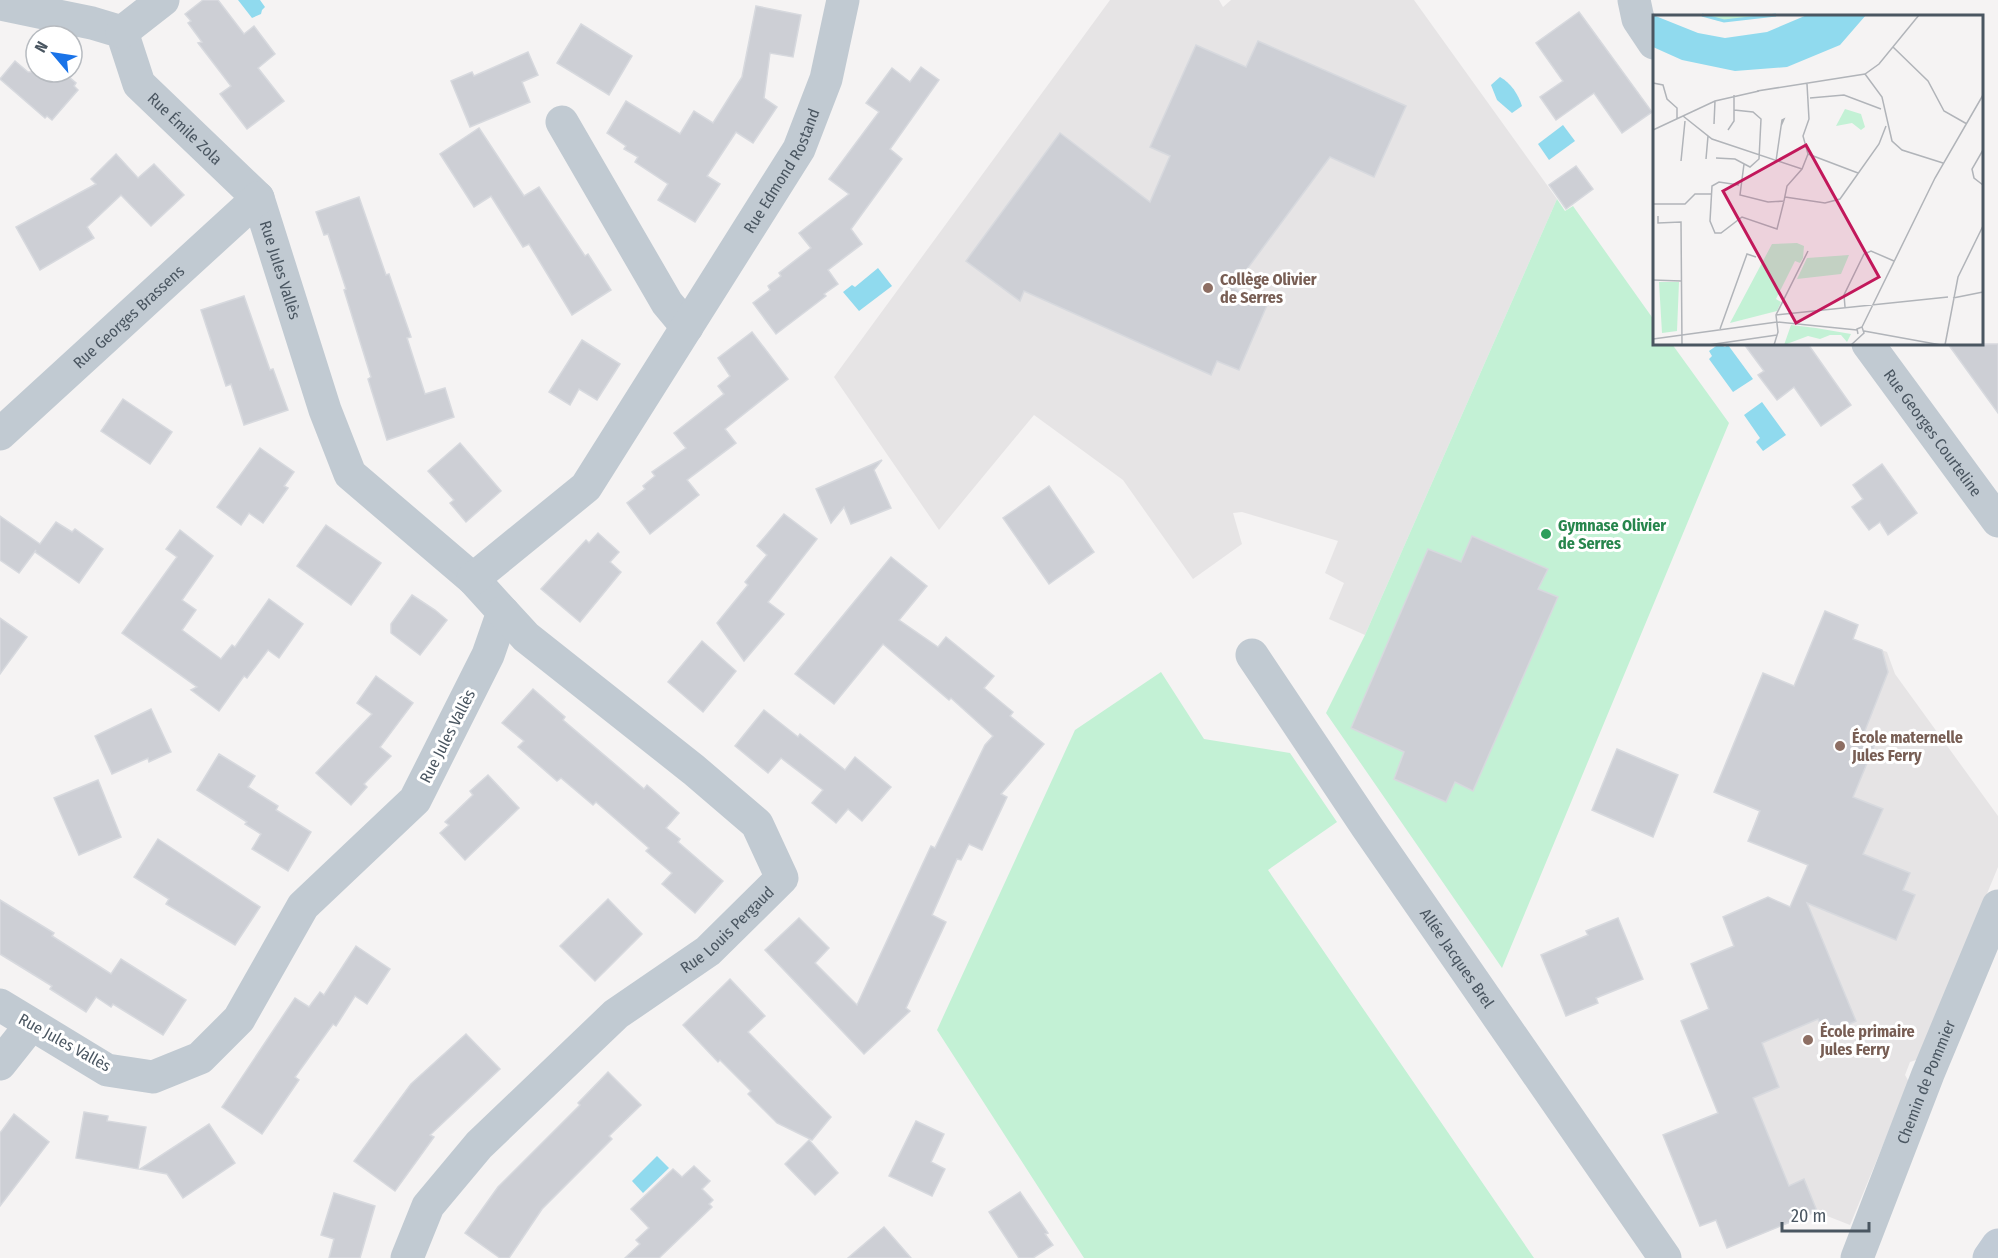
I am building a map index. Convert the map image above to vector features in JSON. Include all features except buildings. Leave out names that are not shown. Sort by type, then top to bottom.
[{"type":"street","points":[[0,4],[92,23],[122,32],[163,0]]},
{"type":"street","name":"Rue Edmond Rostand","points":[[473,579],[586,487],[799,149],[826,80],[843,0]]},
{"type":"street","points":[[1634,0],[1638,19],[1653,42]]},
{"type":"street","name":"Rue Émile Zola","points":[[122,32],[139,84],[258,198]]},
{"type":"street","points":[[562,122],[667,303],[687,327]]},
{"type":"street","name":"Rue Georges Brassens","points":[[0,434],[258,198]]},
{"type":"street","name":"Rue Jules Vallès","points":[[0,1005],[107,1070],[153,1077],[200,1058],[239,1019],[303,906],[415,800],[488,655],[503,612],[473,579],[350,474],[325,410],[258,198]]},
{"type":"street","name":"Rue Georges Courteline","points":[[1869,345],[1998,521]]},
{"type":"street","name":"Rue Louis Pergaud","points":[[407,1258],[428,1206],[479,1145],[616,1014],[708,951],[782,878],[757,824],[694,770],[526,637],[503,612]]},
{"type":"street","name":"Allée Jacques Brel","points":[[1252,655],[1367,827],[1665,1258]]},
{"type":"street","name":"Chemin de Pommier","points":[[1857,1258],[1928,1074],[1998,906]]},
{"type":"street","points":[[0,1064],[31,1025]]},
{"type":"street","points":[[1989,1258],[1998,1245]]},
{"type":"shaded area","name":"Collège Olivier de Serres","points":[[1110,0],[1219,0],[1223,7],[1231,0],[1414,0],[1557,199],[1365,635],[1329,619],[1344,583],[1325,573],[1338,541],[1242,512],[1233,513],[1242,544],[1193,579],[1123,480],[1034,415],[939,530],[834,377]]},
{"type":"shaded area","points":[[1825,611],[1858,625],[1853,639],[1887,652],[1895,674],[1998,816],[1998,867],[1919,1059],[1910,1062],[1905,1075],[1909,1082],[1850,1225],[1817,1212],[1727,1248],[1716,1220],[1700,1226],[1663,1135],[1718,1113],[1681,1021],[1709,1009],[1734,946],[1723,917],[1768,897],[1790,907],[1808,865],[1748,841],[1759,811],[1714,792],[1763,673],[1824,699]]},
{"type":"green space","name":"Gymnase Olivier de Serres","points":[[1557,199],[1565,211],[1573,206],[1653,319],[1653,345],[1673,345],[1729,423],[1502,968],[1326,713],[1365,635]]},
{"type":"green space","points":[[1161,672],[1204,739],[1290,753],[1337,822],[1268,870],[1534,1258],[1084,1258],[937,1030],[1075,730]]},
{"type":"water","points":[[238,0],[260,0],[265,7],[261,14],[252,18]]},
{"type":"water","points":[[1500,77],[1514,89],[1522,106],[1512,113],[1497,100],[1491,85]]},
{"type":"water","points":[[1563,125],[1575,141],[1549,160],[1538,144]]},
{"type":"water","points":[[878,268],[892,286],[859,311],[843,292],[852,285],[855,287]]},
{"type":"water","points":[[1718,345],[1725,347],[1728,345],[1753,379],[1733,392],[1709,359],[1712,356],[1709,351]]},
{"type":"water","points":[[1762,402],[1786,435],[1763,451],[1756,442],[1760,438],[1744,415]]},
{"type":"water","points":[[657,1156],[669,1168],[643,1193],[632,1181]]},
{"type":"place","name":"Collège Olivier de Serres","points":[[1208,288]]},
{"type":"place","name":"Gymnase Olivier de Serres","points":[[1546,534]]},
{"type":"place","name":"École maternelle Jules Ferry","points":[[1840,746]]},
{"type":"place","name":"École primaire Jules Ferry","points":[[1808,1040]]}]
